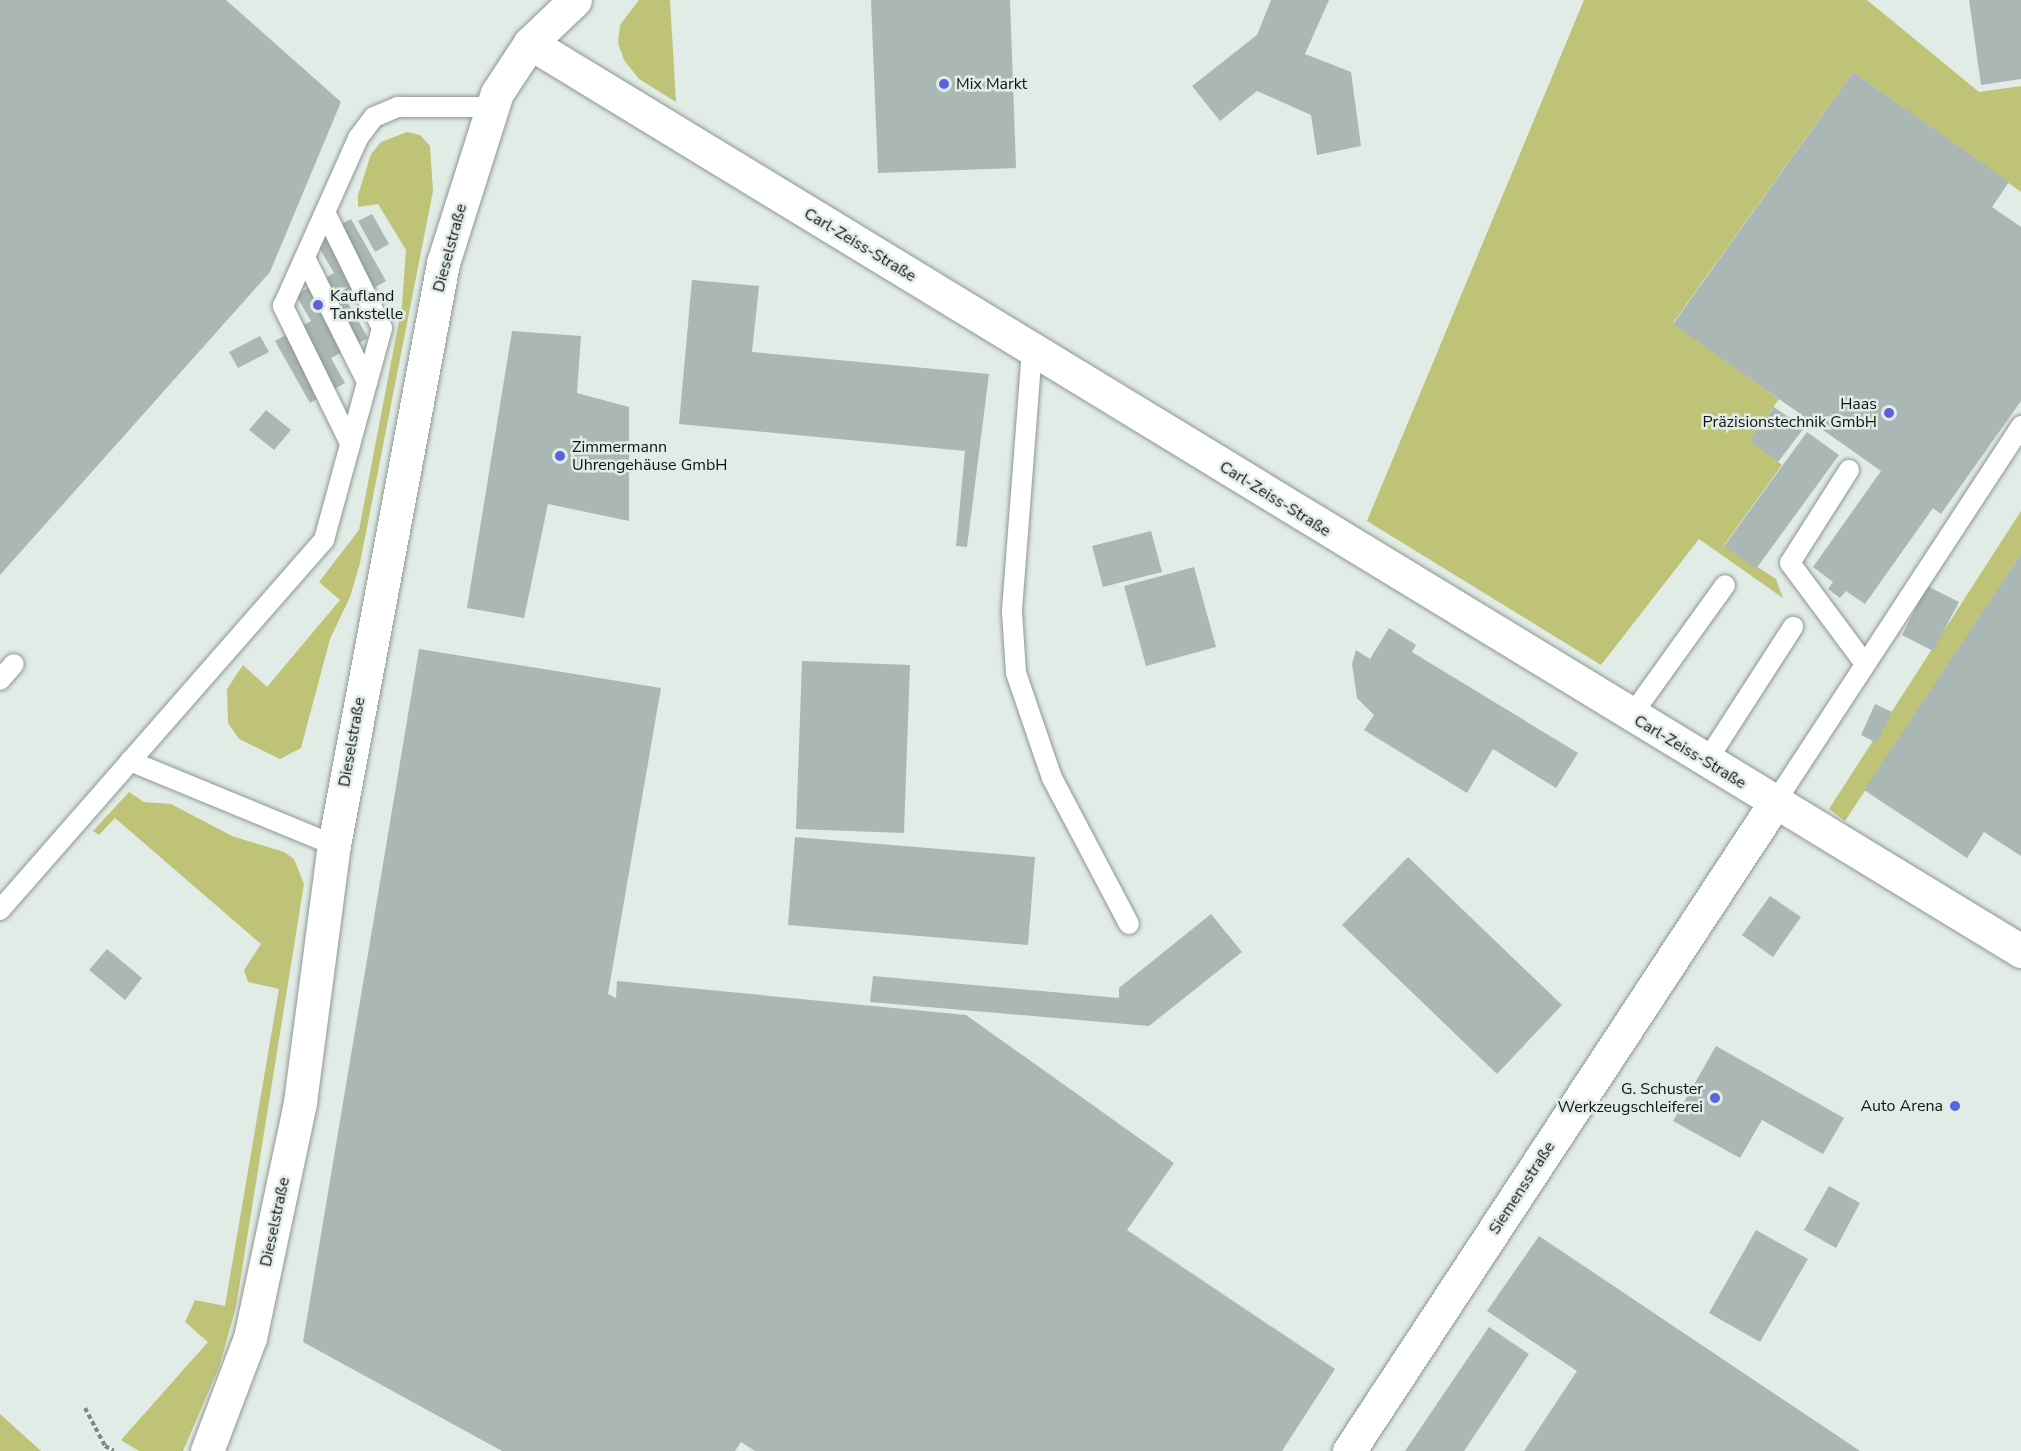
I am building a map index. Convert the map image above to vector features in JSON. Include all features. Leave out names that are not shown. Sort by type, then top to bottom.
[{"type":"street","name":"Dieselstraße","points":[[207,1451],[257,1309],[300,1102],[334,845],[443,263],[493,107],[530,43],[575,0]]},
{"type":"street","name":"Carl-Zeiss-Straße","points":[[530,43],[1774,804],[2021,951]]},
{"type":"street","name":"Siemensstraße","points":[[1349,1451],[1774,804]]},
{"type":"lane","points":[[350,443],[283,306],[358,138],[374,117],[398,107],[493,107]]},
{"type":"lane","points":[[0,910],[324,540],[382,328],[325,212]]},
{"type":"lane","points":[[305,258],[367,382]]},
{"type":"lane","points":[[1032,350],[1012,612],[1016,673],[1052,778],[1129,924]]},
{"type":"lane","points":[[1774,804],[2021,426]]},
{"type":"lane","points":[[1849,470],[1790,563],[1865,664]]},
{"type":"lane","points":[[1631,716],[1725,585]]},
{"type":"lane","points":[[1706,762],[1793,627]]},
{"type":"lane","points":[[0,680],[15,664]]},
{"type":"lane","points":[[130,761],[334,845]]},
{"type":"path","points":[[85,1408],[105,1446],[114,1451]]},
{"type":"green space","points":[[639,0],[670,0],[676,102],[639,79],[624,60],[618,43],[620,25]]},
{"type":"green space","points":[[1584,0],[1867,0],[1979,92],[2021,86],[2021,192],[1853,72],[1673,323],[1779,399],[1750,441],[1782,465],[1724,545],[1776,579],[1783,598],[1699,539],[1601,665],[1367,521]]},
{"type":"green space","points":[[407,132],[420,135],[430,146],[433,191],[360,563],[350,597],[330,639],[301,748],[280,759],[239,739],[228,723],[227,689],[243,665],[267,687],[340,600],[319,582],[359,530],[402,305],[406,250],[378,204],[358,207],[358,195],[371,154],[381,142]]},
{"type":"green space","points":[[2021,511],[2021,554],[1845,821],[1829,809]]},
{"type":"green space","points":[[129,792],[144,802],[171,804],[232,836],[284,852],[294,859],[304,884],[236,1307],[219,1367],[183,1451],[139,1451],[121,1440],[208,1342],[185,1322],[195,1300],[225,1306],[279,989],[248,982],[244,970],[261,944],[115,818],[99,835],[93,831]]},
{"type":"green space","points":[[0,1414],[41,1451],[0,1451]]},
{"type":"building","points":[[0,0],[226,0],[341,102],[270,272],[0,575]]},
{"type":"building","name":"Mix Markt","points":[[871,0],[1010,0],[1016,168],[878,173]]},
{"type":"building","points":[[1271,0],[1329,0],[1305,54],[1351,72],[1361,146],[1317,155],[1311,115],[1257,91],[1220,121],[1192,86],[1257,35]]},
{"type":"building","points":[[1969,0],[2021,0],[2021,79],[1981,85]]},
{"type":"building","points":[[1853,72],[2009,182],[1992,207],[2021,227],[2021,401],[1941,514],[1933,508],[1865,604],[1846,591],[1840,598],[1828,589],[1833,582],[1813,567],[1881,471],[1673,324]]},
{"type":"building","points":[[372,214],[389,244],[375,252],[358,221]]},
{"type":"building","points":[[351,219],[386,281],[348,303],[368,338],[331,358],[345,383],[310,403],[275,341],[311,321],[296,295],[334,273],[314,239]]},
{"type":"building","points":[[692,280],[759,286],[752,352],[989,374],[967,547],[956,546],[965,451],[679,424]]},
{"type":"building","name":"Zimmermann Uhrengehäuse GmbH","points":[[512,331],[581,336],[577,393],[629,407],[629,521],[548,504],[524,618],[467,608]]},
{"type":"building","points":[[260,336],[269,352],[238,368],[229,352]]},
{"type":"building","points":[[1774,407],[1804,428],[1778,462],[1749,441]]},
{"type":"building","points":[[266,410],[291,430],[274,450],[249,430]]},
{"type":"building","points":[[1807,432],[1839,455],[1756,569],[1724,546]]},
{"type":"building","points":[[1151,531],[1162,572],[1103,587],[1092,546]]},
{"type":"building","points":[[2021,554],[2021,856],[1984,832],[1967,858],[1864,790]]},
{"type":"building","points":[[1194,567],[1216,647],[1146,666],[1124,586]]},
{"type":"building","points":[[1927,586],[1959,602],[1933,651],[1902,635]]},
{"type":"building","points":[[1389,628],[1416,645],[1412,652],[1578,753],[1556,788],[1493,749],[1467,793],[1364,730],[1374,715],[1357,698],[1352,664],[1356,650],[1370,659]]},
{"type":"building","points":[[419,649],[661,688],[608,994],[616,998],[617,981],[966,1015],[1174,1163],[1127,1230],[1335,1369],[1282,1451],[755,1451],[741,1442],[735,1451],[502,1451],[303,1342]]},
{"type":"building","points":[[802,661],[910,665],[904,833],[796,829]]},
{"type":"building","points":[[1875,704],[1892,712],[1877,743],[1861,735]]},
{"type":"building","points":[[795,837],[1035,857],[1028,945],[788,925]]},
{"type":"building","points":[[1408,857],[1562,1005],[1497,1074],[1342,925]]},
{"type":"building","points":[[1770,896],[1801,917],[1773,957],[1742,935]]},
{"type":"building","points":[[1211,914],[1242,952],[1149,1026],[870,1002],[873,976],[1119,998],[1119,988]]},
{"type":"building","points":[[107,949],[142,978],[125,1000],[89,970]]},
{"type":"building","points":[[1716,1046],[1844,1118],[1823,1154],[1762,1120],[1740,1158],[1673,1121]]},
{"type":"building","points":[[1829,1186],[1860,1203],[1836,1248],[1804,1230]]},
{"type":"building","points":[[1756,1230],[1808,1259],[1760,1342],[1709,1313]]},
{"type":"building","points":[[1539,1236],[1860,1451],[1524,1451],[1577,1371],[1487,1311]]},
{"type":"building","points":[[1489,1327],[1529,1354],[1464,1451],[1405,1451]]},
{"type":"place","name":"Mix Markt","points":[[944,84]]},
{"type":"place","name":"Kaufland Tankstelle","points":[[318,305]]},
{"type":"place","name":"Haas Präzisionstechnik GmbH","points":[[1889,413]]},
{"type":"place","name":"Zimmermann Uhrengehäuse GmbH","points":[[560,456]]},
{"type":"place","name":"G. Schuster Werkzeugschleiferei","points":[[1715,1098]]},
{"type":"place","name":"Auto Arena","points":[[1955,1106]]}]
